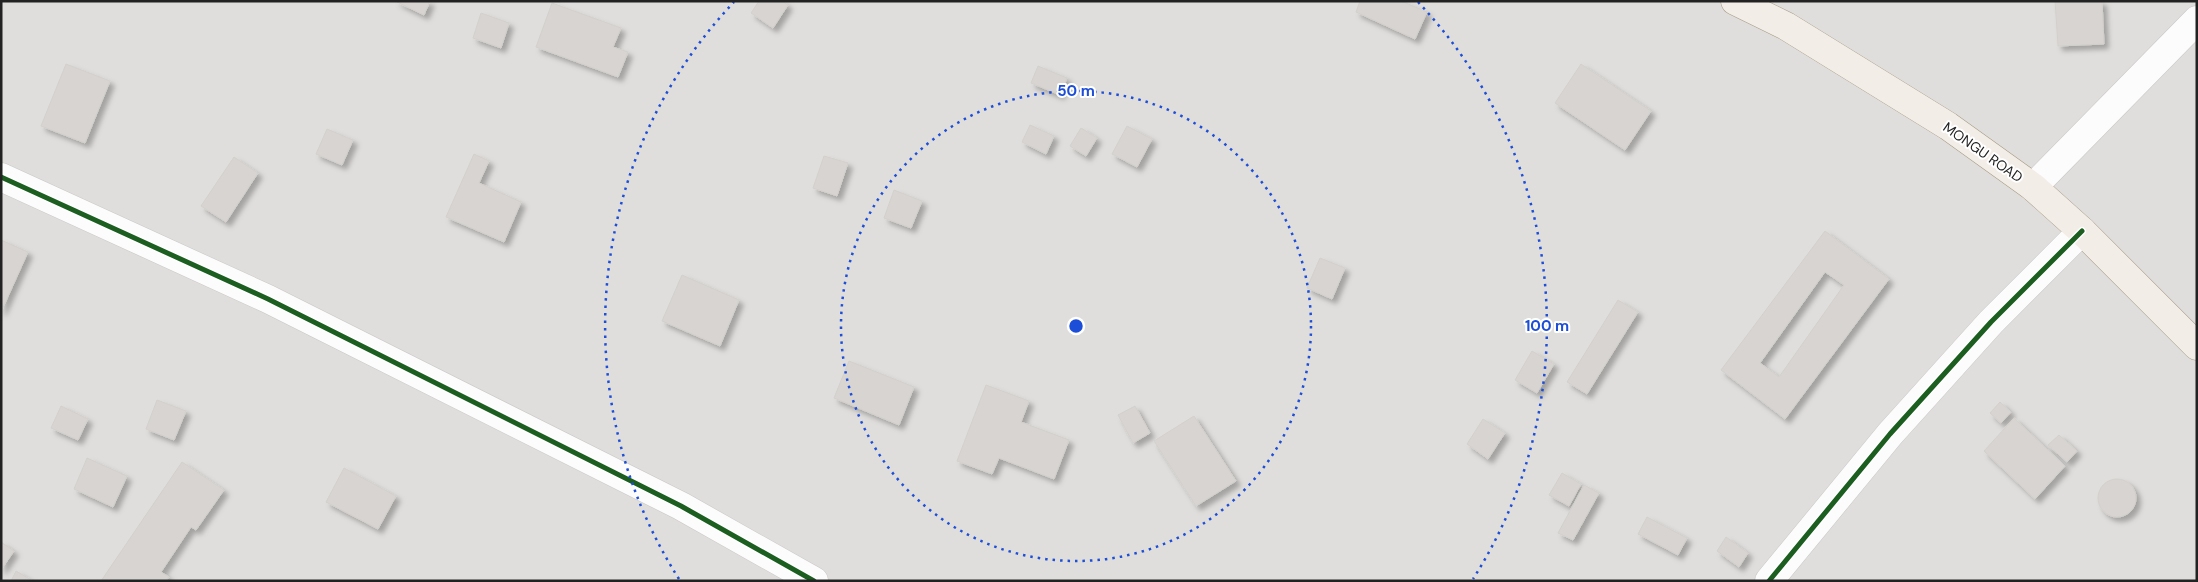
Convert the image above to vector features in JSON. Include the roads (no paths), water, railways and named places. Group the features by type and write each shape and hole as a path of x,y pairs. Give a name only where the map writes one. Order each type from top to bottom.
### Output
{"main road":[{"name":"MONGU ROAD","path":"1735,1 1786,26 1948,126 2032,187 2082,231 2197,346"}],"street":[{"path":"2032,187 2197,20"},
{"path":"1,178 268,299 681,506 814,581"},
{"path":"1769,581 1915,406 1991,322 2082,231"}]}
